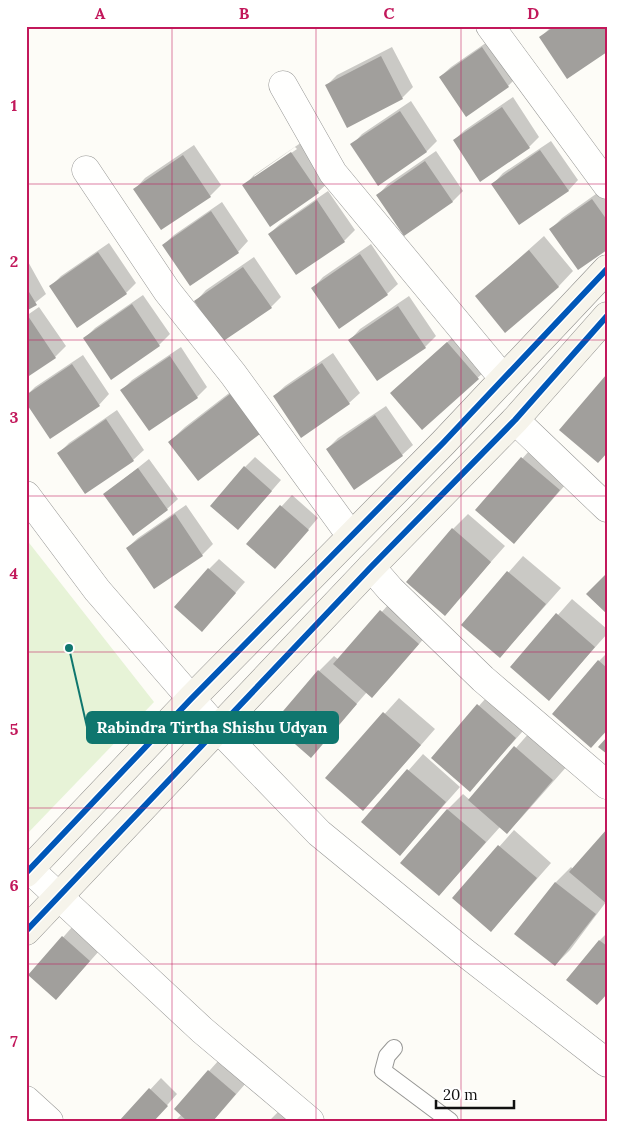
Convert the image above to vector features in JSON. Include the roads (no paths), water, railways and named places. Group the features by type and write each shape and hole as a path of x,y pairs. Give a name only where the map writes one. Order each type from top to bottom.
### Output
{"street":[{"path":"490,26 607,185"},
{"path":"283,85 333,173 502,378"},
{"path":"86,170 167,291 233,374 351,536"},
{"path":"310,1121 202,1030 27,869 351,536 607,269"},
{"path":"26,930 219,730 371,567 515,420 607,316"},
{"path":"515,420 607,508"},
{"path":"26,495 97,590 191,699 319,833 464,952 607,1063"},
{"path":"371,567 390,589 483,679 607,785"},
{"path":"26,1100 49,1121"}],"lane":[{"path":"394,1048 387,1056 382,1071 450,1121"}],"place":[{"name":"Rabindra Tirtha Shishu Udyan","path":"69,648"}]}
